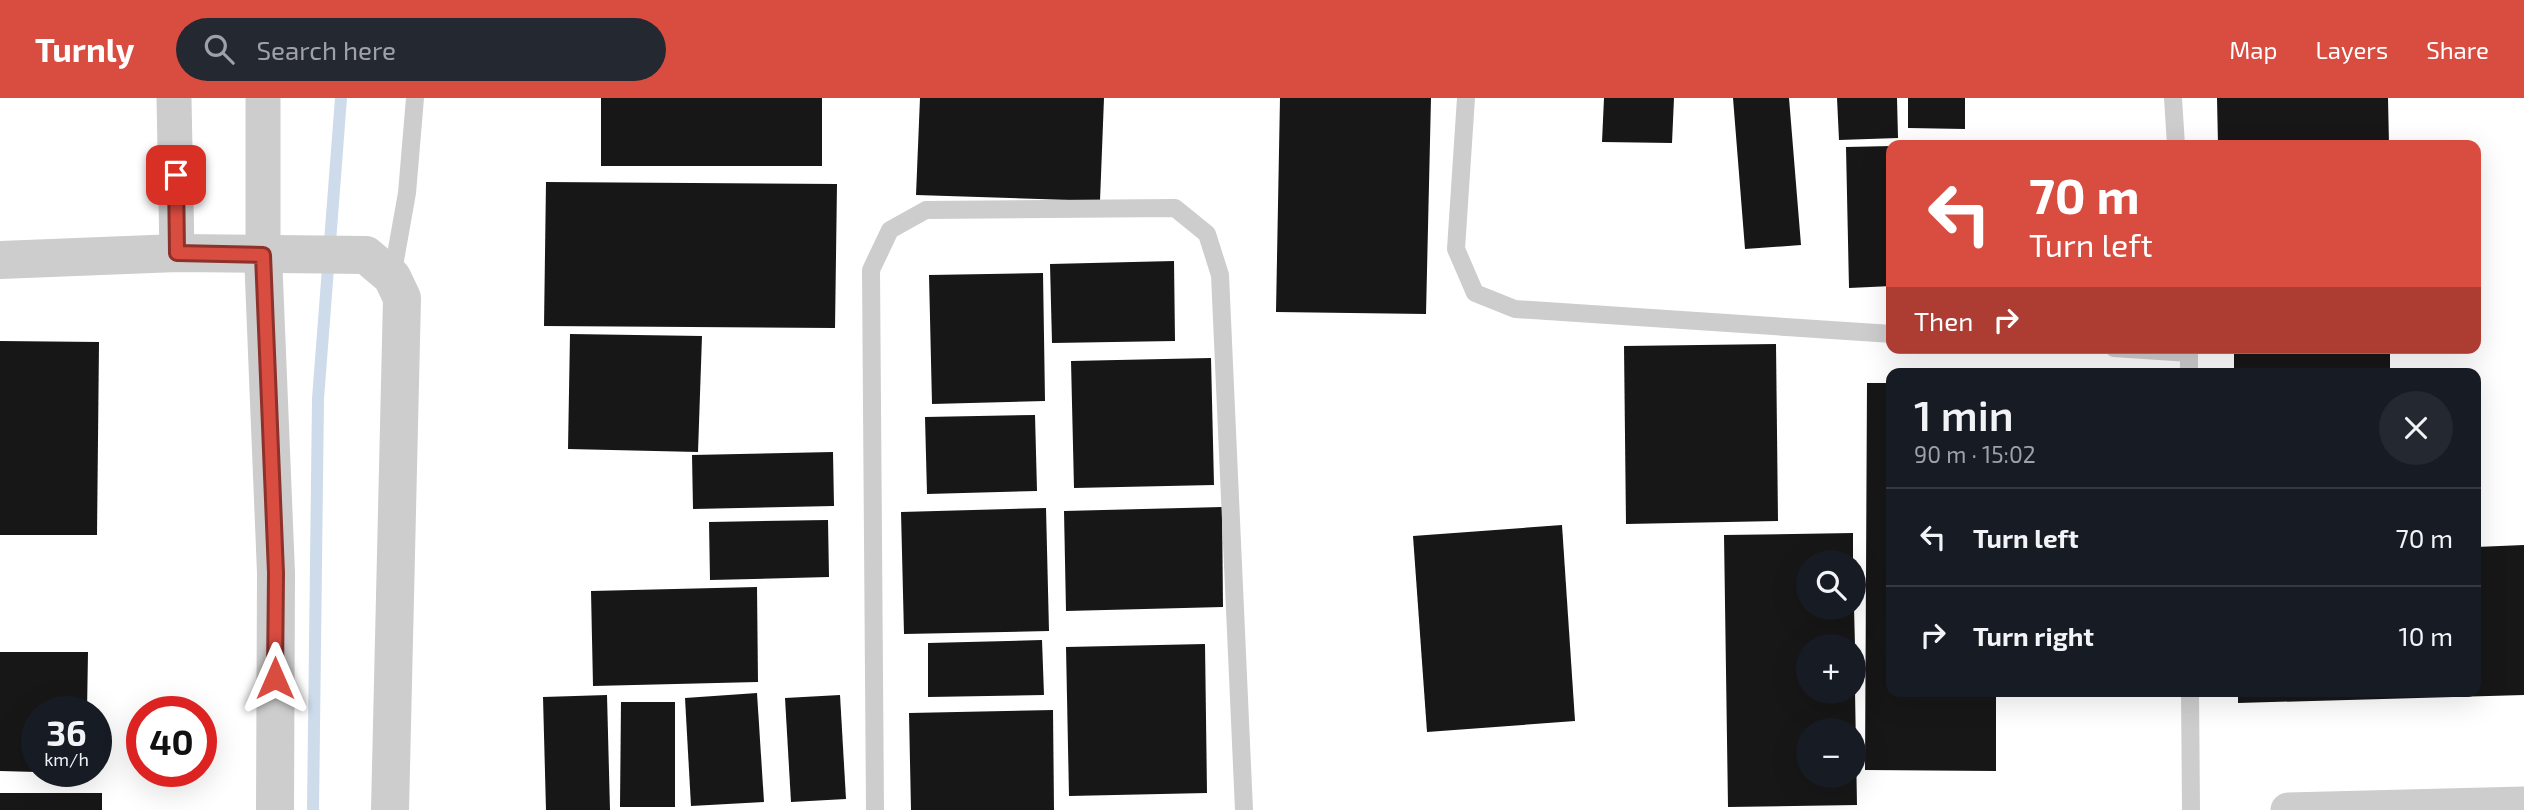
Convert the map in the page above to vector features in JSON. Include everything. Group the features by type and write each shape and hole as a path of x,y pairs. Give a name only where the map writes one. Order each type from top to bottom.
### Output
{"street":[{"path":"174,98 177,253"},
{"path":"262,98 279,254 275,810"},
{"path":"0,260 177,253 279,254 379,266 402,298 390,810"},
{"path":"2288,810 2524,804"}],"lane":[{"path":"379,266 407,193 415,98"},
{"path":"1466,98 1455,249 1475,293 1515,310 1886,334"},
{"path":"2172,98 2176,140"},
{"path":"875,810 871,270 890,230 926,210 1175,208 1207,234 1220,275 1244,810"},
{"path":"2190,697 2191,810"}],"building":[{"path":"601,98 822,98 822,166 601,166"},
{"path":"920,98 1104,98 1100,201 916,195"},
{"path":"1280,98 1431,98 1426,314 1276,312"},
{"path":"1604,98 1674,98 1672,143 1602,142"},
{"path":"1733,98 1789,98 1801,245 1745,249"},
{"path":"1837,98 1897,98 1898,138 1839,140"},
{"path":"1908,98 1965,98 1965,129 1908,128"},
{"path":"2217,98 2388,98 2389,140 2218,140"},
{"path":"1886,146 1886,286 1849,288 1846,147"},
{"path":"546,182 837,184 835,328 544,326"},
{"path":"1174,261 1175,341 1052,343 1050,264"},
{"path":"1043,273 1045,401 932,404 929,275"},
{"path":"570,334 702,336 698,452 568,449"},
{"path":"0,341 99,342 97,535 0,535"},
{"path":"1776,344 1778,521 1626,524 1624,346"},
{"path":"2234,354 2390,354 2390,368 2234,368"},
{"path":"1211,358 1214,485 1074,488 1071,361"},
{"path":"1867,383 1886,383 1886,697 1996,697 1996,771 1866,770"},
{"path":"1035,415 1037,491 927,494 925,417"},
{"path":"833,452 834,506 693,509 692,455"},
{"path":"1222,507 1223,607 1066,611 1064,511"},
{"path":"1046,508 1049,631 904,634 901,512"},
{"path":"828,520 829,577 710,580 709,522"},
{"path":"1562,525 1575,721 1427,732 1413,536"},
{"path":"1853,533 1853,550 1796,550 1796,620 1854,620 1855,634 1796,634 1796,704 1855,704 1855,718 1796,718 1796,788 1857,788 1857,805 1728,807 1724,535"},
{"path":"2524,545 2524,695 2481,696 2481,547"},
{"path":"757,587 758,682 593,686 591,591"},
{"path":"1042,640 1044,695 928,697 928,643"},
{"path":"1205,644 1207,793 1069,796 1066,647"},
{"path":"0,652 88,652 87,696 21,696 21,772 0,771"},
{"path":"757,693 764,802 691,806 685,698"},
{"path":"607,695 610,810 546,810 543,697"},
{"path":"840,695 846,799 791,802 785,698"},
{"path":"2238,697 2452,697 2238,703"},
{"path":"621,702 675,702 675,807 620,807"},
{"path":"1053,710 1054,810 911,810 909,713"},
{"path":"0,793 102,793 102,810 0,810"}],"waterway":[{"path":"313,810 318,399 341,98"}],"route":[{"path":"176,175 177,253 263,255 276,573 275,678"}]}
